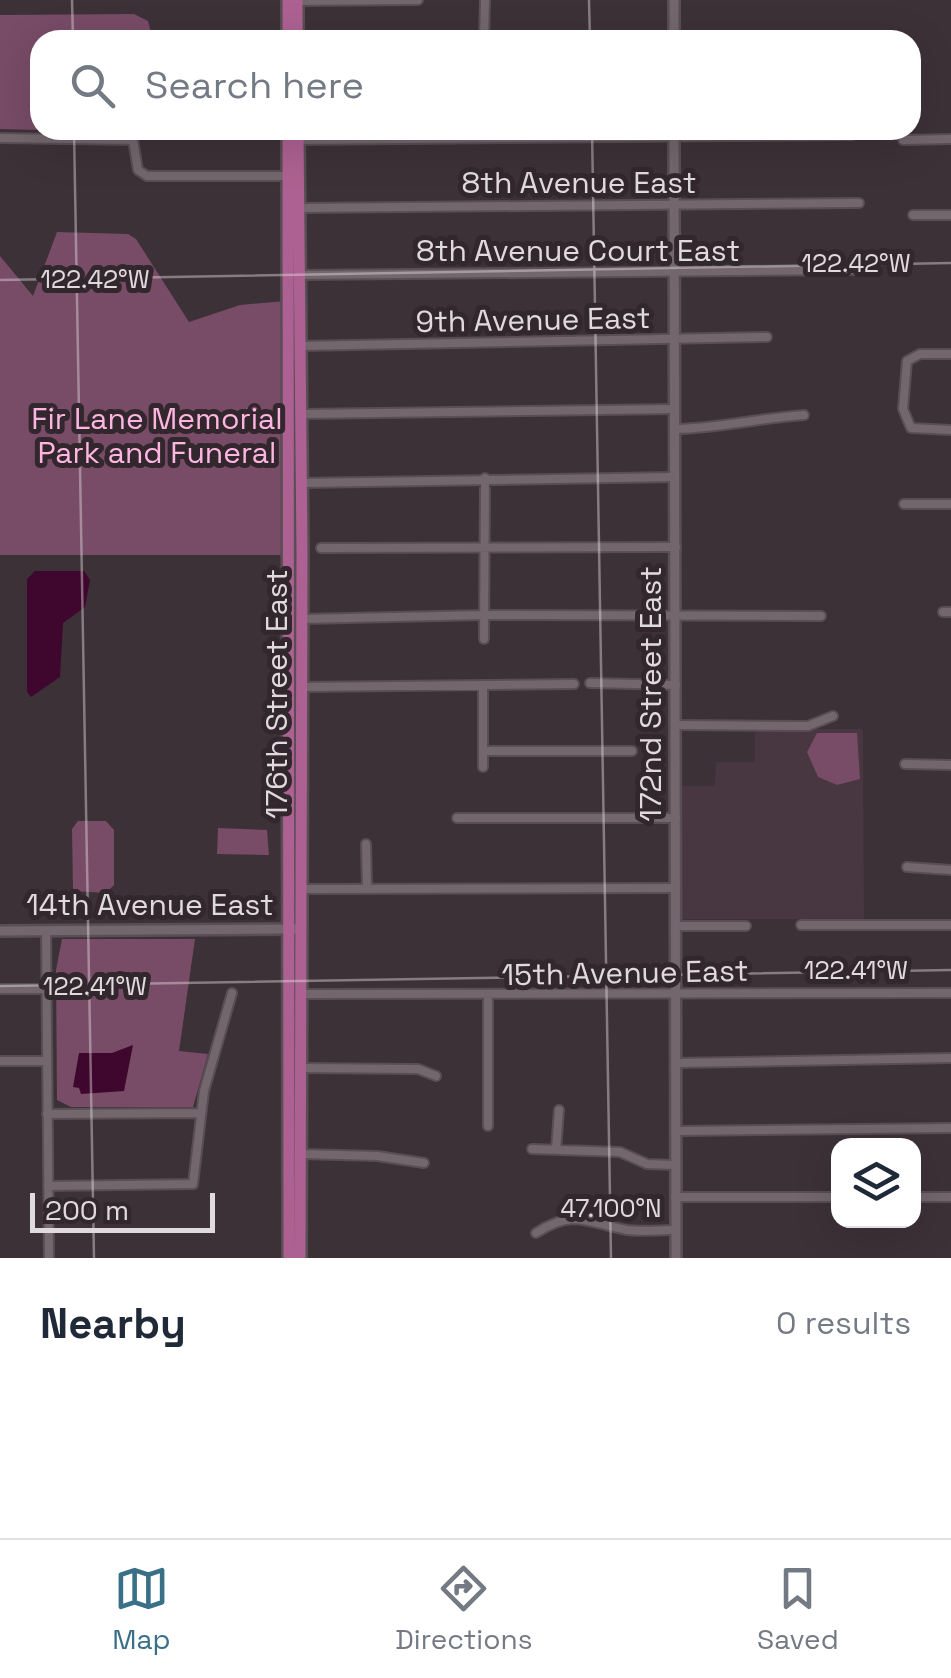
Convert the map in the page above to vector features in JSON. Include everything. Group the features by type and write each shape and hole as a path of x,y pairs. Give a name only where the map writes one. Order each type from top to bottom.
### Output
{"main road":[{"path":"288,0 288,30"},
{"path":"297,0 297,30"},
{"name":"176th Street East","path":"289,1258 295,1115 289,229 289,160 293,140"},
{"name":"176th Street East","path":"295,140 302,414 300,889 295,929 300,994 300,1068 295,1115 300,1154 300,1258"},
{"path":"289,160 294,170 294,204 299,208"},
{"path":"289,229 294,236 298,274"},
{"path":"292,566 297,575 298,613 302,619"},
{"path":"291,814 296,883 300,889"}],"street":[{"path":"297,0 418,0"},
{"path":"484,30 485,0"},
{"path":"674,0 674,30"},
{"path":"0,138 30,138"},
{"path":"921,140 951,139"},
{"path":"133,140 138,170 147,176 289,176"},
{"name":"172nd Street East","path":"674,140 676,1258"},
{"name":"8th Avenue East","path":"299,208 859,203"},
{"path":"913,215 951,214"},
{"name":"8th Avenue Court East","path":"298,274 858,270"},
{"name":"9th Avenue East","path":"300,346 767,337"},
{"path":"951,354 910,358 904,373 906,424 914,430 951,430"},
{"path":"302,414 676,408"},
{"path":"676,429 721,428 752,419 804,415"},
{"path":"302,483 675,477"},
{"path":"484,639 485,478"},
{"path":"904,504 951,504"},
{"path":"321,548 676,547"},
{"path":"302,619 484,614 821,616"},
{"path":"590,683 676,685"},
{"path":"302,688 574,684"},
{"path":"483,685 483,767"},
{"path":"676,725 808,726 832,716"},
{"path":"483,751 632,751"},
{"path":"905,764 951,765"},
{"path":"457,818 676,818"},
{"path":"366,844 367,889"},
{"path":"906,867 951,870"},
{"path":"300,889 676,888"},
{"path":"801,925 951,925"},
{"path":"676,926 746,926"},
{"name":"14th Avenue East","path":"0,931 295,929"},
{"path":"46,931 49,1258"},
{"path":"0,989 46,988"},
{"path":"48,1186 192,1184 201,1113 232,992"},
{"name":"15th Avenue East","path":"300,994 951,994"},
{"path":"488,996 488,1126"},
{"path":"675,1063 951,1058"},
{"path":"0,1061 47,1061"},
{"path":"300,1068 418,1070 436,1076"},
{"path":"556,1150 559,1110"},
{"path":"47,1114 201,1113"},
{"path":"676,1131 951,1128"},
{"path":"532,1150 620,1152 647,1164 675,1165"},
{"path":"300,1154 377,1156 424,1163"},
{"path":"921,1197 951,1196"},
{"path":"675,1197 831,1197"},
{"path":"536,1233 571,1218 598,1219 628,1230 676,1230"}],"shaded area":[{"path":"35,571 84,571 90,580 85,607 63,623 60,677 31,697 27,692 27,579"},
{"path":"755,729 863,729 864,919 681,919 681,786 715,786 716,762 755,762"},
{"path":"133,1045 124,1091 81,1094 79,1088 73,1087 79,1053 112,1053"}],"green space":[{"path":"134,14 148,21 150,30 30,30 30,130 0,129 0,15"},
{"name":"Fir Lane Memorial Park and Funeral","path":"57,232 128,234 136,239 189,322 240,305 285,301 285,555 0,555 0,256 33,296"},
{"path":"817,733 857,733 860,779 837,785 818,777 807,752"},
{"path":"78,821 106,821 114,830 114,885 106,893 73,891 72,829"},
{"path":"218,828 267,830 269,855 217,854"},
{"path":"62,939 195,939 179,1051 208,1054 193,1107 71,1107 57,1100 56,970"}]}
